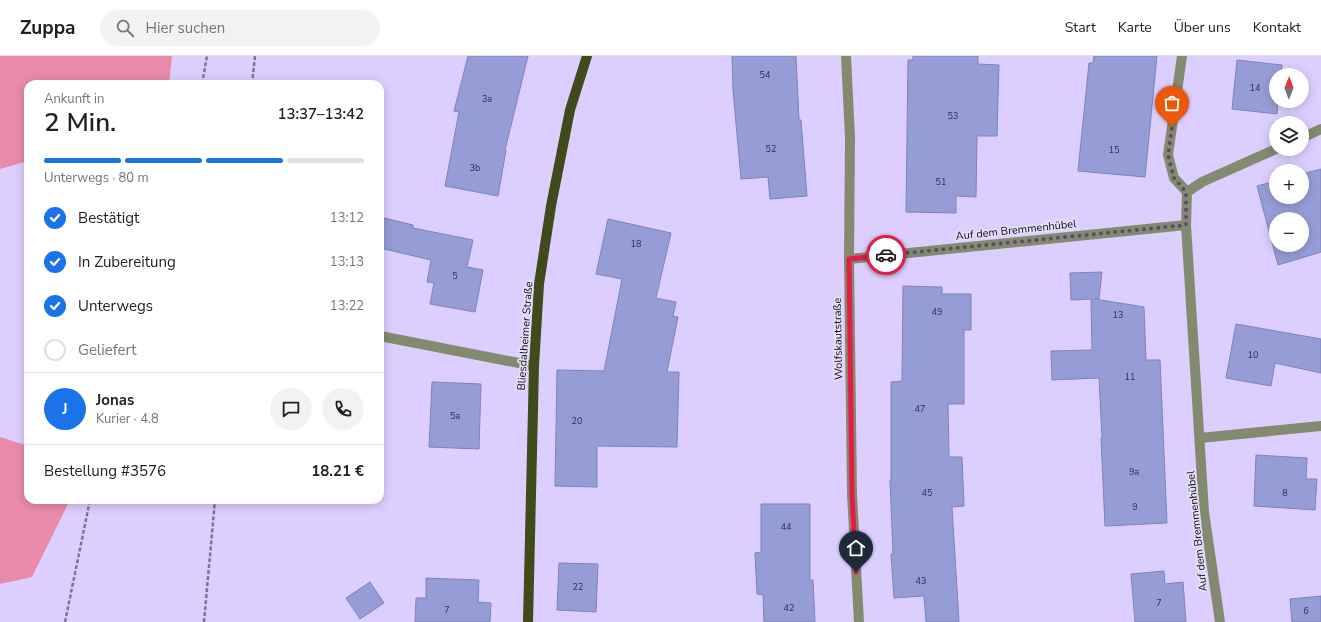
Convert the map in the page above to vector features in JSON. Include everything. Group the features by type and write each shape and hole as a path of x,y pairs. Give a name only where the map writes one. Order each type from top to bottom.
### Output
{"main road":[{"name":"Bliesdalheimer Straße","path":"528,622 534,366 539,284 551,206 570,110 587,56"}],"street":[{"name":"Wolfskautstraße","path":"846,56 850,138 849,259 852,494 859,622"},
{"path":"1182,56 1168,155 1174,178 1186,192 1202,182 1269,152"},
{"path":"1309,135 1321,129"},
{"name":"Auf dem Bremmenhübel","path":"1186,192 1186,225 1204,512 1220,622"},
{"name":"Auf dem Bremmenhübel","path":"849,259 1186,225"},
{"path":"384,337 534,366"},
{"path":"1200,438 1321,426"}],"path":[{"path":"203,80 207,56"},
{"path":"252,80 255,56"},
{"path":"65,622 89,504"},
{"path":"204,622 216,504"}],"shaded area":[{"path":"0,56 172,56 169,80 24,80 24,162 0,169"},
{"path":"0,437 24,445 24,504 68,504 32,577 0,584"}],"building":[{"path":"468,56 528,56 505,150 498,196 445,186 459,112 454,111"},
{"path":"732,56 796,56 799,120 801,120 807,196 770,199 768,177 741,179 733,90"},
{"path":"913,56 978,56 978,64 999,65 997,136 977,136 976,197 956,196 956,213 906,212 908,60 913,60"},
{"path":"1094,56 1157,56 1145,177 1078,171 1089,63 1093,63"},
{"path":"1237,60 1282,65 1282,68 1269,68 1269,108 1277,108 1277,114 1232,109"},
{"path":"1321,169 1321,252 1278,265 1275,252 1309,252 1309,212 1269,212 1269,231 1257,186 1269,183 1269,204 1309,204 1309,172"},
{"path":"384,218 413,225 413,228 473,240 467,267 483,270 475,312 430,304 434,283 427,282 431,260 384,249"},
{"path":"608,219 671,233 656,298 676,302 673,316 678,317 667,372 679,372 677,447 597,446 597,487 555,486 557,370 604,371 622,279 596,274"},
{"path":"1102,272 1099,299 1095,299 1144,307 1146,360 1160,360 1167,523 1105,526 1099,378 1052,380 1051,351 1092,350 1091,299 1071,300 1070,273"},
{"path":"903,286 942,287 942,294 971,294 971,330 964,330 964,404 948,404 949,457 962,457 964,506 952,507 959,622 926,622 924,596 894,598 891,554 893,554 890,480 891,382 902,381"},
{"path":"1236,324 1321,339 1321,373 1275,363 1271,386 1226,378"},
{"path":"432,382 481,384 479,449 429,447"},
{"path":"1256,455 1307,458 1306,479 1317,479 1315,510 1254,506"},
{"path":"761,504 810,504 810,580 813,580 815,622 764,622 763,595 757,594 755,553 761,552"},
{"path":"559,563 598,564 596,612 557,610"},
{"path":"1164,571 1165,584 1183,582 1186,622 1135,622 1131,574"},
{"path":"426,578 479,580 478,602 491,603 490,622 415,622 416,598 426,598"},
{"path":"370,582 384,603 360,619 346,598"},
{"path":"1321,596 1321,622 1292,622 1290,599"}],"way so far":[{"path":"886,255 1186,225 1186,192 1174,178 1168,155 1172,127"}],"route":[{"path":"856,572 852,494 849,259 886,255"}]}
